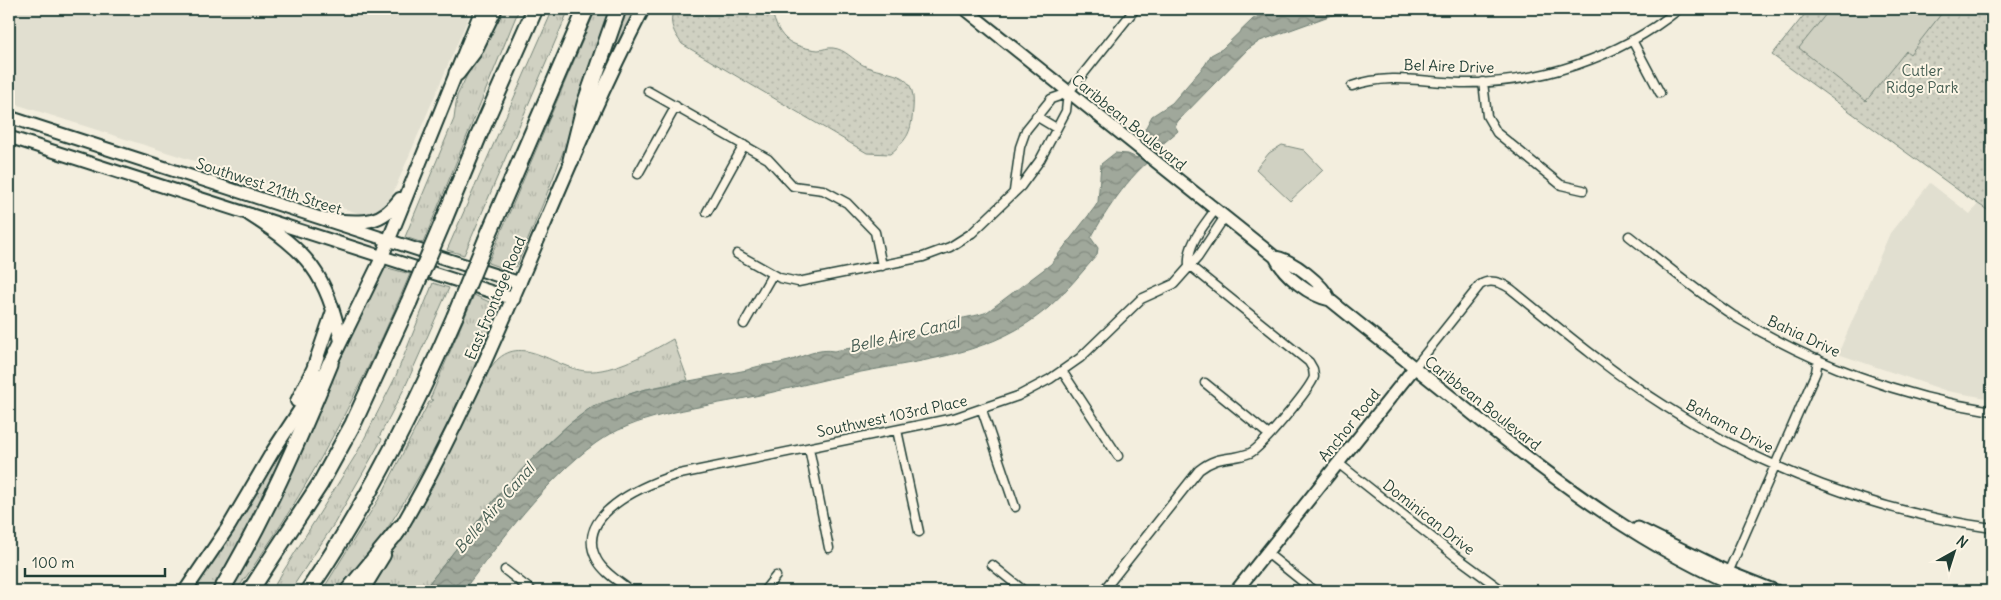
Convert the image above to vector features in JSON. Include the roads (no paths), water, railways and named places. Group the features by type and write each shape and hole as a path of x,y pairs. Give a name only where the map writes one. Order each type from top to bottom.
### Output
{"highway":[{"path":"457,73 473,52 494,9"},
{"path":"250,591 320,484 353,424 409,302 479,135 535,9"},
{"path":"308,591 348,530 390,455 421,393 586,9"},
{"path":"571,160 585,104 618,9"},
{"path":"220,591 246,546 296,447 330,364"},
{"path":"348,591 400,528"}],"main road":[{"path":"185,591 229,526 273,451 330,364 382,258 482,9"},
{"name":"East Frontage Road","path":"362,591 400,528 487,360 571,160 643,9"},
{"path":"328,220 361,222 375,220 390,211 408,190"},
{"path":"250,216 294,244 317,273 334,308 341,341"},
{"path":"273,451 313,369 334,308"}],"street":[{"path":"1014,191 1022,141 1026,130 1051,99 1068,93 1135,9"},
{"name":"Bel Aire Drive","path":"1352,86 1389,78 1483,82 1515,80 1561,70 1632,40 1679,9"},
{"name":"Caribbean Boulevard","path":"971,11 1068,93 1275,257 1281,268 1318,298 1330,300 1544,470 1622,522 1639,536 1672,556 1724,582 1748,591"},
{"path":"1632,40 1660,93"},
{"path":"1483,82 1487,116 1497,133 1561,185 1583,190"},
{"path":"648,91 771,161 793,186 823,190 852,207 875,232 882,266"},
{"path":"737,254 785,281 798,282 923,257 950,247 986,223 1014,191 1021,186 1040,160 1066,111 1068,93"},
{"path":"638,174 676,106"},
{"path":"1036,116 1056,128"},
{"name":"Southwest 211th Street","path":"9,117 520,283"},
{"path":"9,137 250,216 514,299"},
{"path":"707,212 744,145"},
{"name":"Southwest 103rd Place","path":"1188,265 1188,254 1192,245 1220,214"},
{"name":"Southwest 103rd Place","path":"631,591 600,565 593,551 594,533 603,515 620,501 645,486 675,475 948,420 982,410 1018,396 1062,371 1104,337 1141,299 1170,287 1198,256 1220,214"},
{"name":"Bahia Drive","path":"1629,236 1733,315 1818,359 1919,396 1992,411"},
{"path":"1103,591 1199,470 1216,460 1241,456 1254,451 1310,384 1314,372 1306,360 1188,265"},
{"path":"744,324 772,275"},
{"name":"Anchor Road","path":"1236,591 1478,287 1488,282"},
{"name":"Bahama Drive","path":"1488,282 1497,282 1507,286 1606,365 1665,406 1729,443 1776,466 1838,492 1914,513 1992,528"},
{"path":"1724,582 1816,372 1818,359"},
{"path":"1062,371 1118,456"},
{"path":"1205,383 1269,435"},
{"path":"982,410 1015,507"},
{"path":"897,430 919,532"},
{"path":"809,448 829,548"},
{"name":"Dominican Drive","path":"1338,463 1454,555 1504,591"},
{"path":"1266,553 1314,591"},
{"path":"992,565 1024,591"},
{"path":"505,570 532,591"},
{"path":"764,591 776,576"},
{"name":"Caribbean Boulevard","path":"1724,582 1776,591"}],"water":[{"name":"Belle Aire Canal","path":"1273,9 1358,9 1329,16 1260,41 1248,49 1178,121 1175,126 1178,131 1159,147 1161,153 1141,168 1122,191 1091,238 1098,248 1097,255 1055,302 1027,323 1005,336 983,345 936,358 845,375 752,397 682,410 627,426 596,443 559,474 492,552 463,591 423,591 499,494 569,424 593,406 642,390 789,361 817,352 834,351 907,338 934,329 948,321 987,312 1051,264 1095,207 1098,202 1101,164 1115,153 1128,154 1137,158 1146,143 1145,129 1152,116 1172,103 1205,65 1211,55 1222,49 1253,19"}],"park label":[{"name":"Cutler Ridge Park","path":"1922,78"}]}
